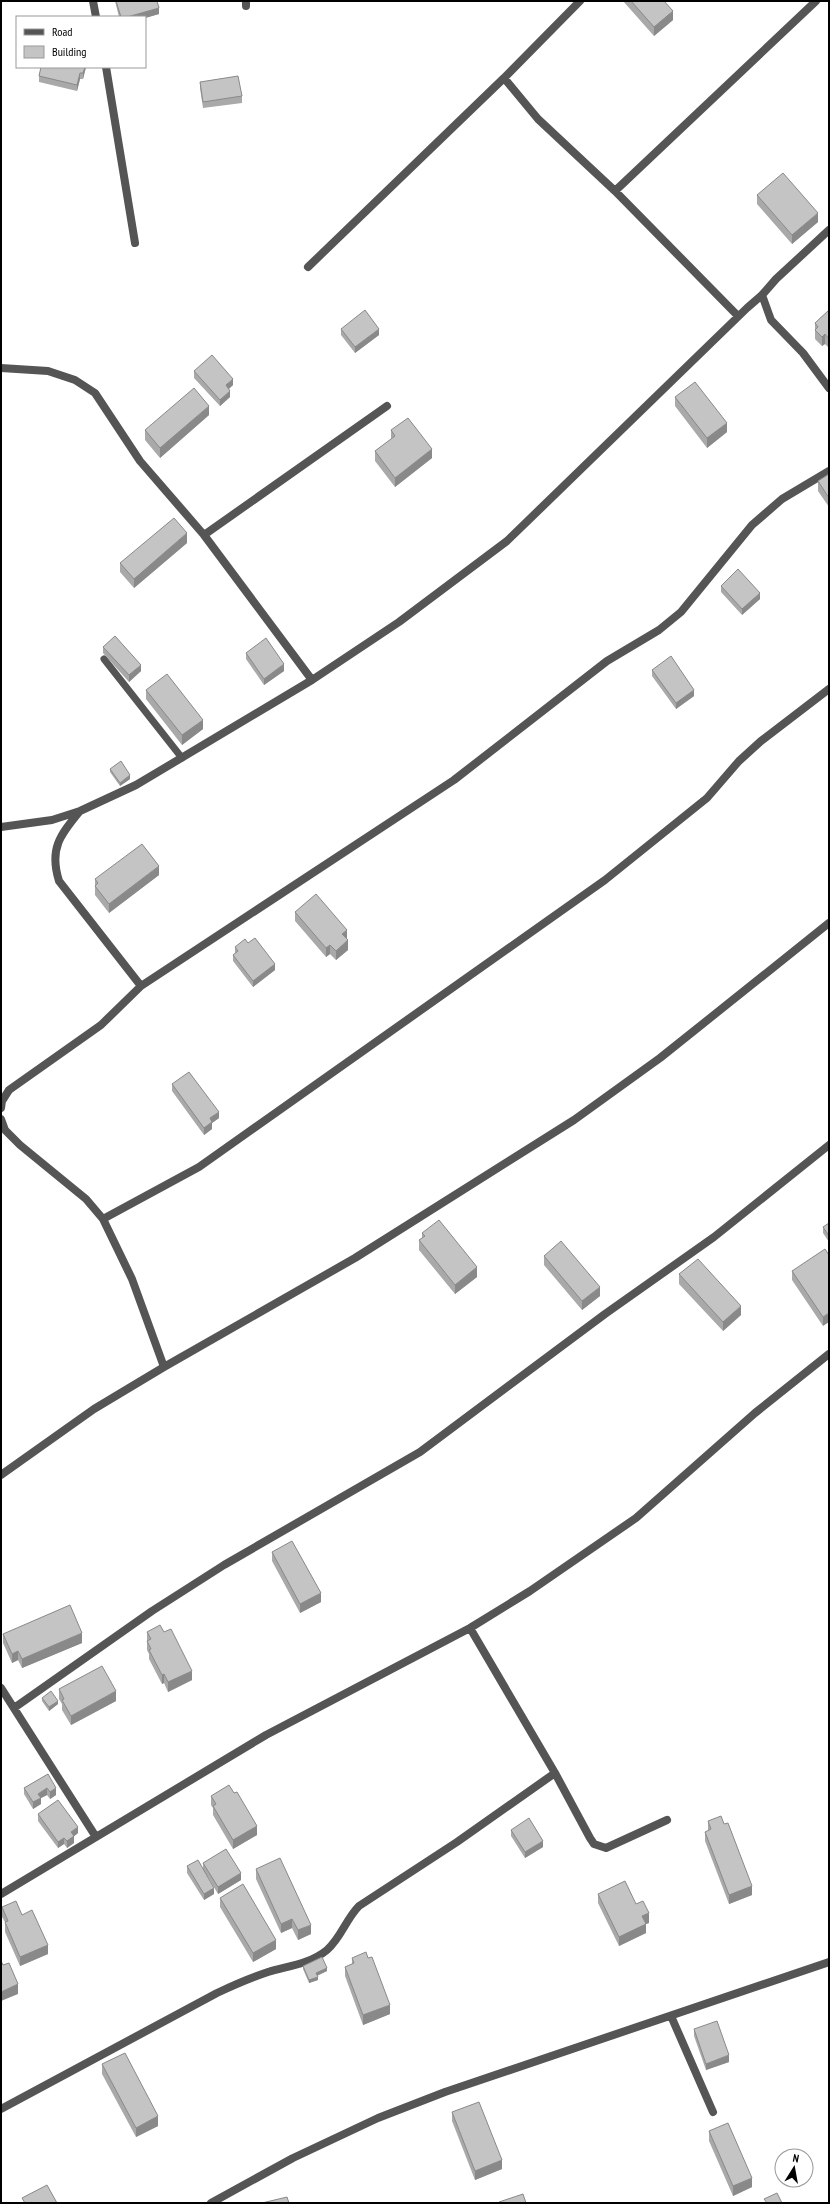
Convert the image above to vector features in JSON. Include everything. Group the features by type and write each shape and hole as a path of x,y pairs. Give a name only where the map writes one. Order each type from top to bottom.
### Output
{"street":[{"path":"93,1 96,16"},
{"path":"308,267 504,78 580,1"},
{"path":"615,191 816,1"},
{"path":"106,68 116,116 135,243"},
{"path":"504,78 538,119 615,191 738,316"},
{"path":"1,827 52,820 80,811 136,785 312,680 399,622 507,541 738,316 762,295 776,279 829,230"},
{"path":"762,295 771,320 803,353 829,388"},
{"path":"1,368 48,371 75,380 95,393 140,460 204,535 312,680"},
{"path":"204,535 387,406"},
{"path":"1,1108 2,1101 9,1090 100,1025 141,986 454,780 602,665 659,630 681,612 752,525 782,499 829,470"},
{"path":"103,1219 199,1167 605,880 707,798 739,761 761,741 829,689"},
{"path":"80,811 63,831 57,848 54,864 60,881 141,986"},
{"path":"1,1474 94,1409 164,1367 355,1258 574,1120 660,1058 829,923"},
{"path":"1,1119 5,1130 20,1145 86,1199 103,1219 132,1279 164,1367"},
{"path":"14,1708 152,1611 224,1564 420,1452 605,1314 714,1237 829,1145"},
{"path":"1,1894 266,1735 470,1628 530,1591 636,1518 755,1414 829,1354"},
{"path":"470,1628 555,1773 590,1838 599,1846 606,1848 667,1820"},
{"path":"1,1688 96,1837"},
{"path":"1,2108 244,1980 302,1963 318,1956 328,1949 351,1914 360,1906 457,1842 555,1773"},
{"path":"211,2203 293,2158 378,2118 446,2092 829,1962"},
{"path":"671,2016 713,2112"}],"lane":[{"path":"104,659 182,758"}],"building":[{"path":"116,1 157,1 159,8 131,16 121,16"},
{"path":"631,1 664,1 673,11 654,27"},
{"path":"41,68 85,68 83,73 80,73 77,85 39,76"},
{"path":"238,76 242,96 203,102 200,82"},
{"path":"783,173 818,213 792,235 757,195"},
{"path":"365,310 379,329 355,347 341,329"},
{"path":"829,310 829,339 825,334 822,337 815,330 818,327 815,323"},
{"path":"212,355 233,379 226,385 230,391 220,400 194,371"},
{"path":"695,382 727,423 707,438 675,397"},
{"path":"194,388 209,406 160,448 145,430"},
{"path":"408,418 432,449 395,478 375,451 395,436 391,430"},
{"path":"829,474 829,498 818,481"},
{"path":"174,518 187,533 134,579 120,563"},
{"path":"738,569 760,593 742,609 721,586"},
{"path":"115,636 141,665 129,675 103,647"},
{"path":"266,638 284,664 264,679 246,653"},
{"path":"671,656 694,690 676,703 652,670"},
{"path":"167,674 203,720 182,735 146,690"},
{"path":"121,761 130,775 120,783 110,769"},
{"path":"142,844 159,866 109,904 95,886 98,883 95,879"},
{"path":"316,894 347,930 342,934 348,940 336,951 330,945 326,948 295,912"},
{"path":"255,938 275,964 253,981 233,955 238,951 235,947 245,939 248,943"},
{"path":"189,1072 219,1112 210,1118 212,1122 204,1128 172,1084"},
{"path":"439,1220 477,1267 455,1285 419,1240 425,1236 422,1233"},
{"path":"829,1223 829,1236 823,1227"},
{"path":"561,1241 600,1287 582,1301 544,1256"},
{"path":"825,1249 829,1255 829,1313 823,1317 792,1271"},
{"path":"698,1259 741,1306 723,1322 679,1274"},
{"path":"292,1541 321,1593 300,1604 272,1552"},
{"path":"70,1605 82,1633 22,1659 18,1651 12,1654 3,1634"},
{"path":"160,1625 164,1632 171,1629 192,1671 168,1682 164,1674 162,1675 149,1650 151,1649 147,1641 151,1639 147,1632"},
{"path":"102,1666 116,1691 71,1716 62,1700 64,1699 59,1689"},
{"path":"51,1691 58,1701 49,1707 42,1698"},
{"path":"48,1774 56,1788 50,1792 47,1788 38,1794 41,1798 33,1802 24,1788"},
{"path":"229,1785 234,1793 237,1792 257,1826 233,1840 213,1806 216,1804 211,1796"},
{"path":"58,1800 78,1827 71,1832 74,1836 67,1841 64,1838 58,1842 38,1814"},
{"path":"721,1816 724,1824 728,1823 752,1886 729,1895 705,1832 711,1829 708,1821"},
{"path":"529,1818 543,1841 525,1852 511,1830"},
{"path":"226,1849 241,1873 218,1887 203,1863"},
{"path":"280,1858 311,1925 298,1930 292,1919 281,1924 256,1869"},
{"path":"198,1860 214,1888 204,1894 187,1866"},
{"path":"625,1881 636,1904 643,1901 649,1913 642,1916 646,1924 619,1937 598,1894"},
{"path":"243,1884 276,1940 253,1953 220,1898"},
{"path":"16,1901 22,1915 32,1910 48,1945 20,1957 5,1922 8,1921 2,1907"},
{"path":"366,1952 368,1958 372,1957 390,2005 363,2015 345,1967 354,1963 352,1958"},
{"path":"322,1957 327,1968 316,1973 318,1977 309,1980 303,1966"},
{"path":"1,1961 3,1965 9,1963 18,1984 1,1992"},
{"path":"717,2021 729,2055 706,2064 694,2029"},
{"path":"125,2053 158,2116 136,2128 102,2064"},
{"path":"479,2102 502,2160 475,2171 452,2112"},
{"path":"728,2123 752,2178 733,2186 709,2131"},
{"path":"47,2185 57,2203 25,2203 22,2198"},
{"path":"777,2193 782,2203 767,2203 764,2199"},
{"path":"523,2194 526,2203 499,2203 499,2202"},
{"path":"287,2197 289,2203 262,2203"}]}
